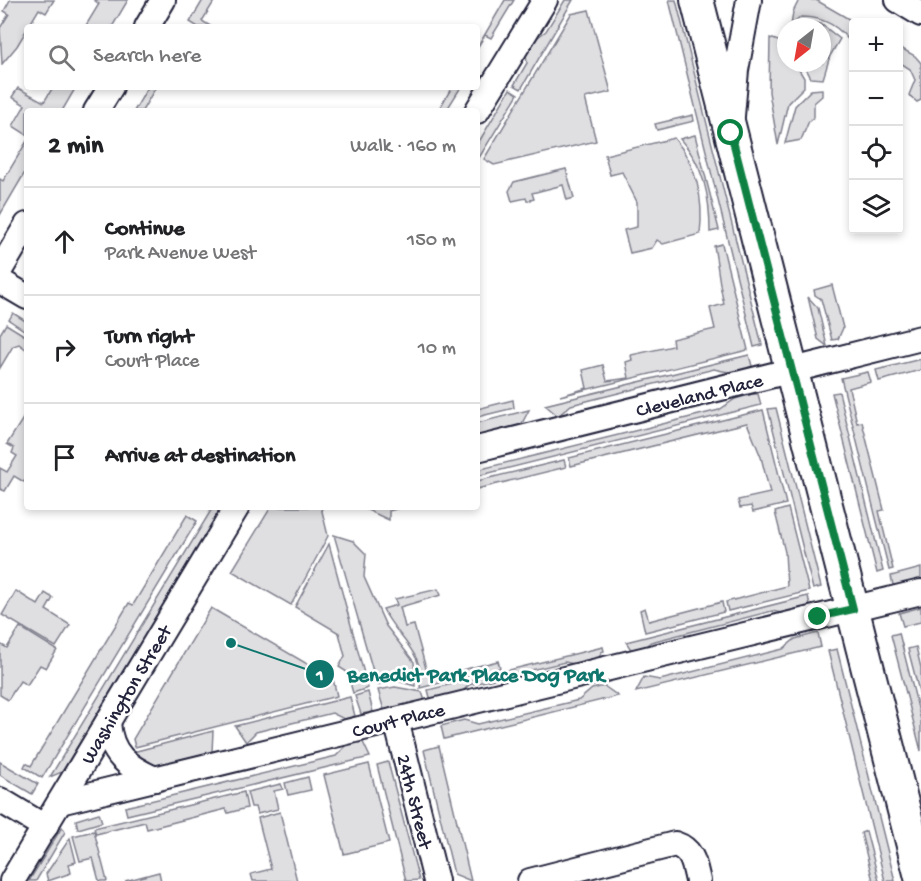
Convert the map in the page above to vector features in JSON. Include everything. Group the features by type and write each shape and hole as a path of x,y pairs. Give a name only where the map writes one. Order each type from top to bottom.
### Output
{"main road":[{"path":"697,1 921,877"}],"street":[{"path":"149,24 163,0"},
{"path":"479,108 545,0"},
{"path":"731,133 736,70 749,0"},
{"path":"898,0 921,14"},
{"path":"98,108 109,90"},
{"path":"0,270 24,230"},
{"path":"0,281 24,295"},
{"name":"Cleveland Place","path":"480,448 921,338"},
{"name":"Washington Street","path":"12,881 235,510"},
{"name":"Court Place","path":"60,802 921,592"},
{"name":"24th Street","path":"396,720 436,881"},
{"path":"108,722 116,754 127,764 155,779"},
{"path":"0,800 45,827"},
{"path":"530,881 675,844 685,848 692,856 698,881"}],"shaded area":[{"path":"10,0 54,0 46,13 39,9 30,24 24,24 24,34 2,64 0,28 9,14 4,11"},
{"path":"94,0 128,0 114,24 87,24 99,4"},
{"path":"203,0 215,0 202,21 207,24 190,22"},
{"path":"505,0 514,0 491,38 485,35 480,43"},
{"path":"565,0 573,0 521,89 514,85 527,63 526,55 538,37 546,31"},
{"path":"669,0 676,0 762,345 754,347"},
{"path":"799,0 816,0 849,19 849,41 831,24 831,18 792,18"},
{"path":"589,10 611,92 585,98 596,141 494,165 484,159 571,14"},
{"path":"831,32 840,39 831,54"},
{"path":"770,38 777,40 777,72 800,72 804,78 804,87 788,103 778,145 769,92"},
{"path":"903,49 915,56 921,63 921,100 917,102 909,95 915,80 910,69 903,65"},
{"path":"808,72 825,72 823,79 811,78"},
{"path":"18,88 44,102 51,90 74,90 64,108 24,108 24,133 13,126 25,105 12,97"},
{"path":"510,89 518,94 480,156 480,140"},
{"path":"822,89 822,96 814,103 814,117 809,121 801,140 785,143 795,106 811,90"},
{"path":"146,90 154,90 144,108 136,108"},
{"path":"450,90 459,90 448,108 440,108"},
{"path":"693,115 694,121 657,130 655,124"},
{"path":"695,135 719,230 710,232 709,206 704,182 695,160 680,139"},
{"path":"674,138 682,148 697,183 701,208 700,234 663,244 657,240 652,248 630,253 624,230 637,227 637,202 622,172 610,175 605,155"},
{"path":"24,146 24,174 0,215 0,179 3,181"},
{"path":"566,169 574,198 567,200 563,185 532,193 534,199 512,201 509,191 514,182"},
{"path":"722,244 748,350 560,396 587,388 583,370 603,365 607,381 629,378 626,362 632,360 631,355 673,346 672,339 715,329 710,308 724,304 714,246"},
{"path":"832,285 843,328 838,339 832,340 821,299 815,295 814,290"},
{"path":"808,297 818,308 827,346 818,339"},
{"path":"13,313 24,320 24,330 9,320"},
{"path":"6,324 24,335 24,348 19,344 13,346 0,368 0,334"},
{"path":"749,355 752,366 738,372 714,369 571,405 558,416 545,405"},
{"path":"921,359 921,370 879,381 876,370"},
{"path":"868,372 871,382 849,388 857,423 862,422 884,510 879,511 893,569 889,570 841,378"},
{"path":"839,392 883,571 877,573 832,393"},
{"path":"758,394 761,405 480,475 480,469 719,410 735,399"},
{"path":"513,400 514,408 480,416 480,408"},
{"path":"776,408 821,587 813,589 768,409"},
{"path":"529,410 520,427 480,435 480,422"},
{"path":"763,410 786,504 753,512 751,506 740,508 738,500 770,493 761,457 747,423 571,466 569,458"},
{"path":"24,417 24,482 14,476 5,491 0,489 0,468 7,472 17,456 12,453 14,448 7,444"},
{"path":"564,460 566,467 480,488 480,480"},
{"path":"788,508 809,591 728,611 726,602 787,586 785,552 775,512"},
{"path":"211,510 220,510 62,772 50,777"},
{"path":"269,510 322,510 328,536 291,605 232,571"},
{"path":"367,510 392,510 389,511 389,520"},
{"path":"187,515 197,521 42,778 24,767 26,763 31,766 129,603 133,605"},
{"path":"334,535 353,541 366,554 364,577 386,626 414,662 415,686 394,680 377,685"},
{"path":"329,544 368,688 353,693 347,672 339,667 345,656 339,633 295,607"},
{"path":"921,568 921,580 913,584 893,585 891,576"},
{"path":"438,589 441,595 400,607 405,627 414,625 428,676 438,675 430,678 498,661 500,668 420,688 421,676 415,655 383,609 397,605 395,599"},
{"path":"16,591 38,605 45,593 53,598 46,610 70,625 56,647 2,615"},
{"path":"808,596 810,606 801,611 782,613 772,611 651,642 634,654 626,642"},
{"path":"722,602 724,612 645,632 640,610 645,608 649,621"},
{"path":"921,607 921,622 903,626 899,613"},
{"path":"211,608 333,679 337,696 135,747 133,739"},
{"path":"20,627 57,650 46,668 40,665 27,685 20,681 8,700 0,695 0,644 7,648"},
{"path":"818,633 821,647 636,692 644,677 660,680 783,649 795,639"},
{"path":"899,633 921,720 921,751 891,635"},
{"path":"603,647 604,651 601,652 598,662 578,665 565,662 469,685 460,694 431,701 428,690"},
{"path":"916,647 921,668 921,699 908,649"},
{"path":"837,649 895,881 885,881 828,651"},
{"path":"604,686 618,696 444,739 441,726 464,720 478,724 579,700 592,689"},
{"path":"395,687 422,692 425,701 384,710 378,690"},
{"path":"368,692 373,712 361,714 355,696"},
{"path":"350,697 355,716 344,719 332,713 256,732 246,742 235,726"},
{"path":"213,731 212,752 153,766 129,759 133,752"},
{"path":"361,738 370,757 127,815 125,807 336,756 350,742"},
{"path":"439,746 471,881 454,874 424,750"},
{"path":"0,762 38,784 32,794 0,775"},
{"path":"388,762 419,880 406,881 377,765"},
{"path":"369,764 389,843 344,854 324,775"},
{"path":"308,777 311,790 288,795 285,783"},
{"path":"281,784 283,789 274,791 278,809 257,814 255,807 251,807 247,792"},
{"path":"244,792 247,808 228,813 226,809 147,829 145,822 96,834 94,828"},
{"path":"280,812 297,881 253,881 251,874 271,869 258,818"},
{"path":"99,813 102,822 78,829 76,820"},
{"path":"62,827 65,832 36,881 29,881"},
{"path":"94,831 107,881 99,881 93,858 80,861 73,836"},
{"path":"866,831 879,881 873,881 861,833"},
{"path":"70,838 76,862 69,864 71,873 48,881 46,874"},
{"path":"159,872 161,881 125,881"}],"place":[{"name":"Benedict Park Place Dog Park","path":"231,643"}],"route":[{"path":"731,133 853,609 818,617"}]}
